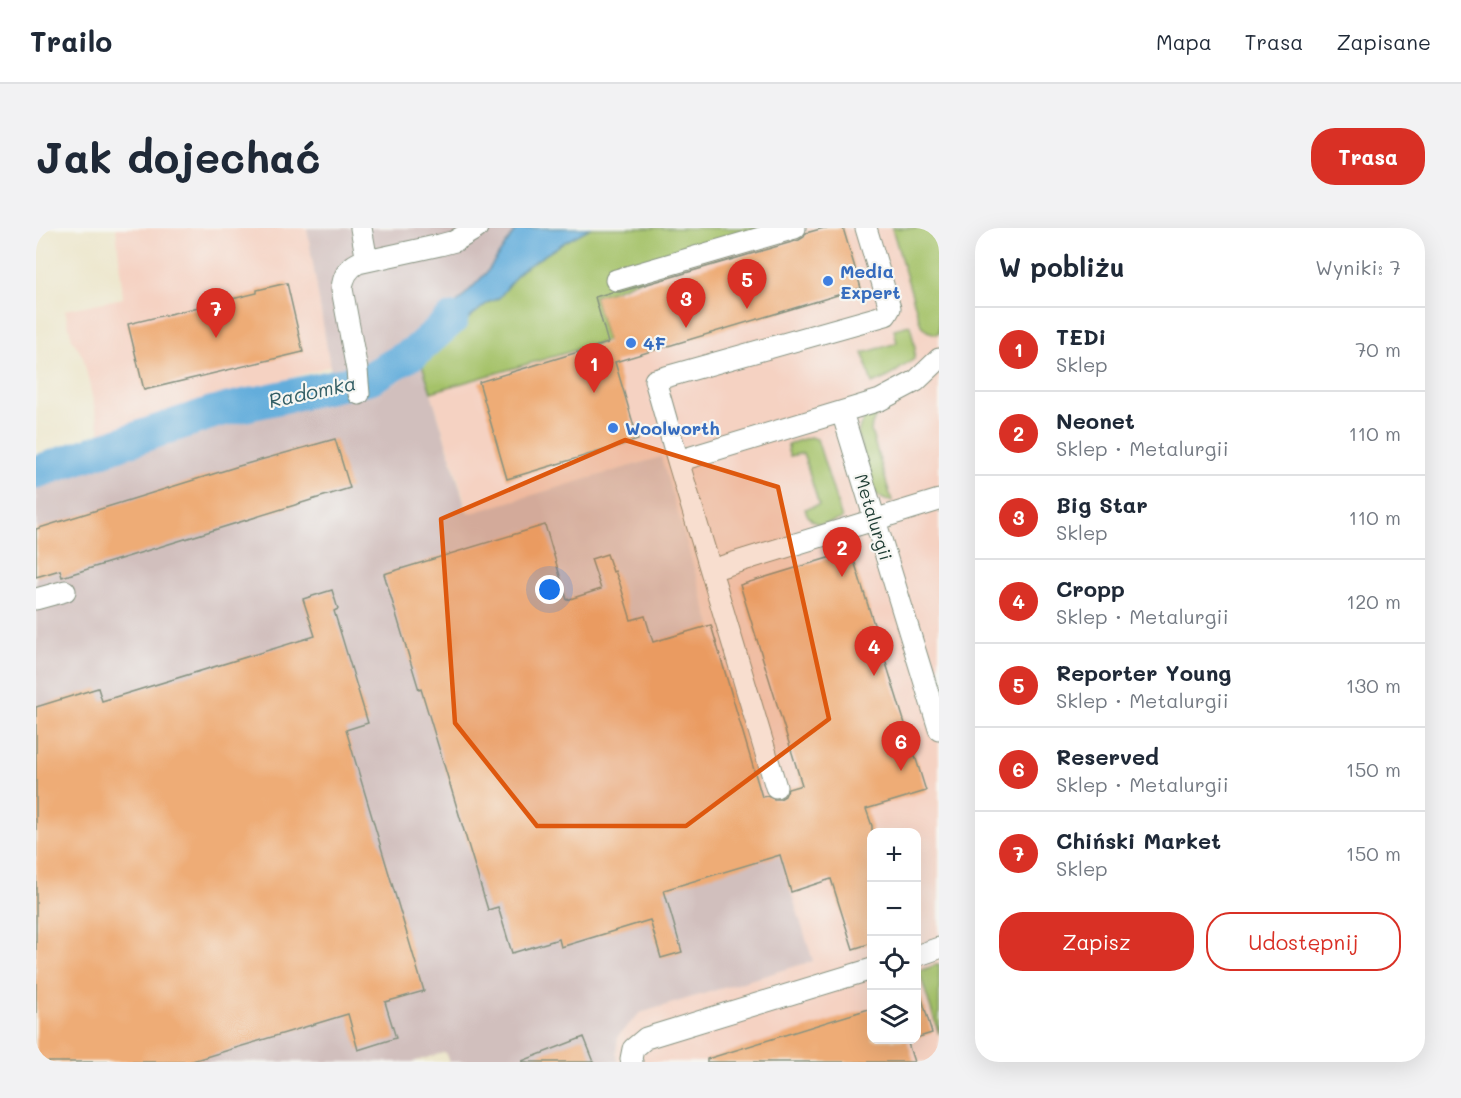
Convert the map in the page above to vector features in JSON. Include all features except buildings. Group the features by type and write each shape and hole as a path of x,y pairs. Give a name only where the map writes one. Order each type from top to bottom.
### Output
{"street":[{"path":"361,228 367,261"},
{"path":"359,394 357,370 342,289 347,272 353,265 455,241 477,228"},
{"path":"616,280 795,228"},
{"path":"776,787 655,380 886,315 890,308 866,228"},
{"path":"678,461 880,400 916,381 939,359"},
{"name":"Metalurgii","path":"842,412 938,722"},
{"path":"711,570 939,500"},
{"path":"36,599 65,591"},
{"path":"921,954 939,948"},
{"path":"632,1062 633,1049 646,1038 867,971"}],"highlighted area":[{"path":"625,440 778,487 829,719 686,826 537,826 455,723 441,519"}],"shaded area":[{"path":"116,228 307,228 330,366 101,436 83,357 72,339 65,310 123,298"},
{"path":"307,228 517,228 487,272 456,304 415,340 468,514 661,457 774,838 813,961 640,1013 618,1036 616,1054 618,1062 449,1062 445,1052 413,1062 36,1062 36,486 239,415 335,396"},
{"path":"764,228 939,228 939,1062 618,1062 616,1054 618,1036 640,1013 812,961 661,457 469,514 431,392 606,341 593,296"}],"green space":[{"path":"590,228 764,228 615,290 594,296 607,341 431,392 420,358 489,302 499,298 521,270"},
{"path":"892,228 939,228 939,332 936,334 927,331 921,325"},
{"path":"910,325 915,347 914,359 888,377 872,384 863,353 897,343 894,329"},
{"path":"886,406 872,423 871,431 892,501 876,494 858,436 863,420"},
{"path":"810,437 817,439 842,519 816,523 811,520 805,509 819,505 803,453 790,456 788,444"},
{"path":"939,964 939,1034 921,977 921,970"}],"water":[{"path":"517,228 590,228 521,270 499,298 489,302 420,358 415,340 456,304 487,272"}],"waterway":[{"name":"Radomka","path":"36,472 214,412 370,378 415,352 452,319"}],"place":[{"name":"Media Expert","path":"828,281"},
{"name":"Reporter Young","path":"747,309"},
{"name":"Big Star","path":"686,328"},
{"name":"Chiński Market","path":"216,338"},
{"name":"4F","path":"631,343"},
{"name":"TEDi","path":"594,393"},
{"name":"Woolworth","path":"613,428"},
{"name":"Neonet","path":"842,577"},
{"name":"Cropp","path":"874,676"},
{"name":"Reserved","path":"901,771"}]}
